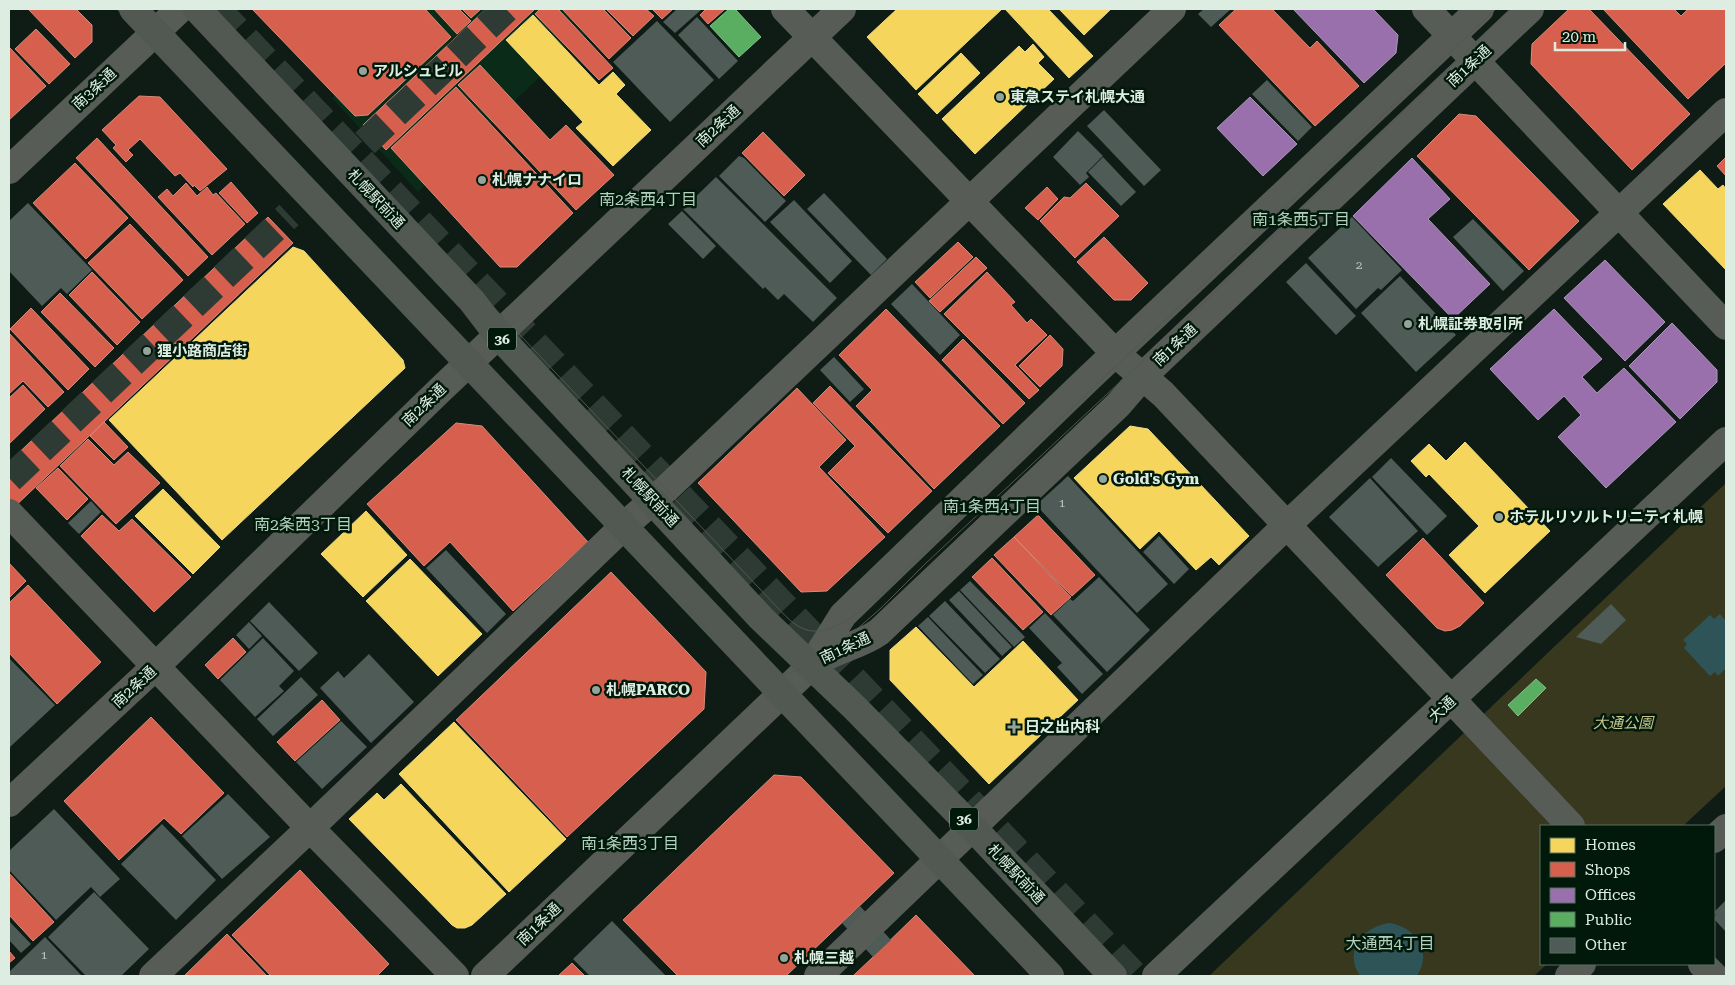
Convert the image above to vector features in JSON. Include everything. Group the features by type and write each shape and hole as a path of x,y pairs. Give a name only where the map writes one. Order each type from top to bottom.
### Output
{"highway":[{"path":"133,9 469,363 498,396 783,692 1050,976"},
{"name":"札幌駅前通","path":"197,9 472,301 498,335 761,618 855,708 973,828 1113,976"}],"street":[{"name":"南3条通","path":"9,170 180,9"},
{"path":"785,9 1115,353 1163,394 1570,825"},
{"name":"南2条通","path":"9,803 156,666 498,335 842,9"},
{"path":"153,976 624,526 653,501 1172,9"},
{"path":"1426,9 1726,326"},
{"name":"南1条通","path":"811,666 843,615 1115,353 1480,9"},
{"name":"南1条通","path":"485,976 820,658 867,641 878,632 1118,405 1143,376 1530,9"},
{"path":"818,976 1286,526 1620,214 1726,112"},
{"name":"大通","path":"1156,976 1726,441"},
{"path":"9,513 310,828 455,976"},
{"path":"1715,839 1726,828"},
{"path":"1569,976 1581,965"},
{"path":"1703,965 1714,976"}],"shaded area":[{"path":"427,9 612,9 418,192 332,98"}],"green space":[{"name":"大通公園","path":"1726,483 1726,786 1684,825 1540,825 1540,965 1546,965 1534,976 1209,976"}],"water":[{"path":"1720,614 1726,621 1726,668 1718,676 1715,672 1710,676 1684,648 1687,644 1683,640 1710,615 1714,619"},
{"path":"1390,923 1407,930 1419,942 1423,958 1422,967 1417,976 1360,976 1355,967 1354,958 1355,949 1359,941 1364,934 1372,929"}],"building: Homes":[{"path":"897,9 1002,9 916,90 867,37"},
{"path":"1005,9 1048,9 1093,56 1069,78"},
{"path":"1059,9 1111,9 1084,35"},
{"path":"533,15 599,85 613,72 625,85 616,94 651,130 613,166 576,128 583,122 506,40"},
{"path":"1033,44 1044,57 1038,63 1054,79 975,154 942,119 1019,46 1025,52"},
{"path":"961,53 980,73 937,114 918,94"},
{"path":"1700,170 1718,189 1723,185 1726,189 1726,270 1663,204"},
{"path":"293,247 304,251 403,360 405,368 222,540 109,420"},
{"path":"1130,426 1148,429 1249,536 1219,565 1211,557 1196,570 1159,531 1140,549 1074,478"},
{"path":"1465,442 1550,531 1485,593 1449,555 1479,526 1429,474 1426,477 1411,461 1429,444 1446,461"},
{"path":"163,489 220,547 193,574 135,516"},
{"path":"366,511 407,555 363,597 321,554"},
{"path":"410,559 482,634 438,676 366,601"},
{"path":"916,627 974,687 1023,641 1078,700 989,784 890,680 890,650"},
{"path":"454,722 566,839 509,892 399,774"},
{"path":"401,784 506,894 472,925 465,928 457,928 452,925 349,819 377,793 384,800"}],"building: Shops":[{"path":"28,9 76,9 92,25 92,42 75,58"},
{"name":"アルシュビル","path":"252,9 425,9 451,37 368,115 355,116"},
{"path":"434,9 459,9 471,21 457,34"},
{"path":"462,9 481,9 471,18"},
{"path":"486,9 535,9 386,150 363,125"},
{"path":"540,9 558,9 613,68 599,80 535,14"},
{"path":"562,9 603,9 631,38 609,59"},
{"path":"606,9 646,9 654,16 633,36"},
{"path":"652,9 673,9 662,19"},
{"path":"706,9 725,9 708,24 700,15"},
{"path":"1236,9 1272,9 1310,48 1317,41 1359,86 1315,126 1219,25"},
{"path":"1569,9 1589,9 1690,114 1632,170 1531,64 1532,44"},
{"path":"1603,9 1674,9 1681,16 1688,9 1726,9 1726,63 1688,99"},
{"path":"36,29 70,64 49,84 15,49"},
{"path":"9,47 46,86 9,120"},
{"path":"480,65 550,140 566,125 614,175 576,210 458,85"},
{"name":"札幌ナナイロ","path":"456,87 573,213 517,267 500,267 391,148"},
{"path":"139,96 160,97 227,169 200,191 194,185 193,187 180,173 175,176 140,139 128,150 133,155 126,162 113,148 116,145 102,130"},
{"path":"1459,114 1476,116 1579,221 1529,270 1417,156"},
{"path":"763,132 805,175 784,196 742,153"},
{"path":"97,138 208,257 188,276 76,158"},
{"path":"1726,157 1726,176 1717,166"},
{"path":"75,163 128,218 86,259 33,203"},
{"path":"231,182 258,213 247,223 219,193"},
{"path":"186,183 197,196 207,187 213,195 216,193 245,224 212,255 158,197 167,189 173,196"},
{"path":"1086,183 1119,216 1075,258 1040,221 1064,197 1070,198"},
{"path":"1047,187 1058,199 1038,220 1025,208"},
{"path":"268,217 293,243 9,512 9,462"},
{"path":"130,224 183,280 142,319 88,263"},
{"path":"1104,237 1148,283 1131,300 1114,300 1077,262"},
{"path":"958,242 973,257 930,298 915,282"},
{"path":"976,257 987,268 940,312 929,301"},
{"path":"92,272 140,322 117,345 69,295"},
{"path":"987,272 1015,302 1011,305 1027,323 1031,319 1047,335 1015,365 1039,390 1029,399 944,314"},
{"path":"60,293 114,348 95,367 41,312"},
{"path":"31,308 89,369 68,390 10,329"},
{"path":"886,309 1000,426 934,489 856,406 872,390 839,355"},
{"path":"9,333 64,392 48,407 23,381 9,394"},
{"path":"1050,335 1063,349 1062,366 1040,387 1019,366"},
{"path":"963,339 1025,403 1003,424 942,360"},
{"path":"23,385 45,409 9,444 9,398"},
{"path":"830,386 932,491 888,533 828,473 855,446 813,403"},
{"path":"797,388 846,440 819,467 885,537 827,591 801,592 698,483"},
{"path":"104,422 128,447 114,460 90,436"},
{"path":"456,423 482,426 588,542 513,611 450,542 424,566 367,504"},
{"path":"88,439 114,465 128,452 160,483 116,524 60,466"},
{"path":"58,468 88,499 67,520 36,488"},
{"path":"102,515 119,531 132,519 191,577 154,612 81,536"},
{"path":"1038,515 1095,575 1072,596 1014,537"},
{"path":"1014,537 1071,597 1051,615 994,555"},
{"path":"1423,538 1484,603 1460,626 1452,630 1445,631 1437,628 1386,575"},
{"path":"992,558 1043,612 1023,630 972,577"},
{"path":"9,563 26,581 9,598"},
{"name":"札幌PARCO","path":"611,572 706,672 704,709 567,837 456,720"},
{"path":"28,585 101,662 57,704 9,653 9,603"},
{"path":"233,638 246,652 218,679 205,665"},
{"path":"322,700 340,720 295,761 277,742"},
{"path":"151,717 224,793 181,834 164,818 119,860 64,801"},
{"path":"774,775 801,777 894,873 786,976 678,976 623,920"},
{"path":"300,870 389,964 378,975 380,976 271,976 232,935"},
{"path":"9,873 54,922 33,941 9,915"},
{"path":"916,915 975,976 853,976 873,957"},
{"path":"227,934 267,976 184,976"},
{"path":"9,951 15,958 9,963"},
{"path":"572,963 585,976 558,976"}],"building: Offices":[{"path":"1293,9 1373,9 1398,35 1396,53 1364,83"},
{"path":"1250,97 1297,144 1263,176 1217,128"},
{"path":"1412,158 1450,199 1428,219 1490,284 1453,319 1353,216"},
{"path":"1605,260 1665,322 1625,361 1564,298"},
{"path":"1554,309 1602,359 1582,377 1597,393 1624,368 1676,422 1606,488 1558,437 1581,415 1564,396 1538,420 1490,369"},
{"path":"1672,323 1717,370 1717,382 1680,419 1629,366"}],"building: Public":[{"path":"729,9 735,9 761,37 739,57 710,26"},
{"path":"1536,679 1546,688 1518,716 1508,705"}],"building: Other":[{"path":"677,9 702,9 675,33 663,22"},
{"path":"1204,9 1231,9 1211,27 1198,14"},
{"path":"697,17 738,61 719,79 678,35"},
{"path":"657,21 714,80 670,122 613,62"},
{"path":"1267,80 1312,127 1298,141 1252,94"},
{"path":"1104,110 1161,170 1144,186 1087,126"},
{"path":"1078,131 1103,156 1086,173 1089,177 1080,185 1053,157"},
{"path":"739,156 744,158 786,201 765,222 719,176"},
{"path":"1103,157 1136,192 1121,206 1088,172"},
{"path":"716,177 837,298 813,322 784,294 778,300 765,287 763,289 683,209"},
{"path":"824,193 887,259 871,275 807,209"},
{"path":"794,200 852,261 830,283 770,222"},
{"path":"28,203 92,270 67,294 61,288 42,306 9,271 9,221"},
{"path":"682,211 716,246 703,259 668,224"},
{"path":"1352,217 1402,270 1381,290 1378,288 1356,309 1308,258"},
{"path":"1473,219 1524,271 1503,291 1453,237"},
{"path":"1306,263 1356,316 1336,335 1286,282"},
{"name":"札幌証券取引所","path":"1400,276 1456,335 1416,372 1361,313"},
{"path":"912,284 960,335 940,355 891,304"},
{"path":"834,357 864,389 850,402 820,370"},
{"path":"1391,458 1447,516 1427,535 1372,477"},
{"path":"1068,476 1168,584 1137,613 1036,505"},
{"path":"1370,478 1418,531 1378,567 1329,517"},
{"path":"91,501 101,512 79,534 68,523"},
{"path":"1159,536 1189,569 1174,584 1143,552"},
{"path":"446,550 506,614 487,633 426,568"},
{"path":"1099,577 1150,630 1107,672 1053,615 1070,599 1073,601"},
{"path":"970,581 1025,637 1014,647 960,590"},
{"path":"959,591 1012,647 1002,656 949,600"},
{"path":"945,601 1000,659 985,673 929,616"},
{"path":"269,602 318,653 299,671 250,621"},
{"path":"1611,604 1626,620 1601,644 1576,637"},
{"path":"1045,613 1103,674 1082,694 1057,667 1062,663 1029,628"},
{"path":"928,617 983,675 973,684 918,626"},
{"path":"249,622 262,636 249,649 236,635"},
{"path":"263,638 294,671 279,686 284,691 255,717 220,680"},
{"path":"369,654 414,702 371,743 320,688 338,671 344,678"},
{"path":"9,658 55,705 10,747 9,746"},
{"path":"301,677 318,695 273,736 257,719"},
{"path":"341,721 367,747 322,789 296,762"},
{"path":"228,794 270,837 222,879 182,836"},
{"path":"54,809 120,879 100,897 91,887 56,920 9,870 9,851"},
{"path":"162,824 216,880 176,920 121,864"},
{"path":"94,892 149,949 121,976 86,976 48,937"},
{"path":"1726,900 1726,932 1715,920 1715,911"},
{"path":"860,906 891,940 873,957 842,923"},
{"path":"9,921 31,944 21,953 9,940"},
{"path":"612,921 666,976 590,976 573,959"},
{"path":"45,937 82,976 9,976 9,972"}],"tunnel":[{"path":"217,9 1135,976"},
{"path":"365,143 506,9"},
{"path":"10,479 289,215"}],"tram line":[{"path":"117,9 303,202 459,372 727,650 746,667 764,676 782,675 811,666 881,608 925,564 1135,368 1511,9"},
{"path":"212,9 786,616 798,626 808,630 819,631 840,624 860,612 877,598 1098,383 1496,9"}],"place":[{"name":"アルシュビル","path":"363,71"},
{"name":"東急ステイ札幌大通","path":"1000,97"},
{"name":"札幌ナナイロ","path":"482,180"},
{"name":"札幌証券取引所","path":"1408,324"},
{"name":"狸小路商店街","path":"147,351"},
{"name":"Gold's Gym","path":"1103,479"},
{"name":"ホテルリソルトリニティ札幌","path":"1499,517"},
{"name":"札幌PARCO","path":"596,690"},
{"name":"日之出内科","path":"1014,727"},
{"name":"札幌三越","path":"784,958"}],"district":[{"name":"南2条西4丁目","path":"648,199"},
{"name":"南1条西5丁目","path":"1301,219"},
{"name":"南1条西4丁目","path":"992,506"},
{"name":"南2条西3丁目","path":"303,524"},
{"name":"南1条西3丁目","path":"630,843"},
{"name":"大通西4丁目","path":"1390,943"}]}
